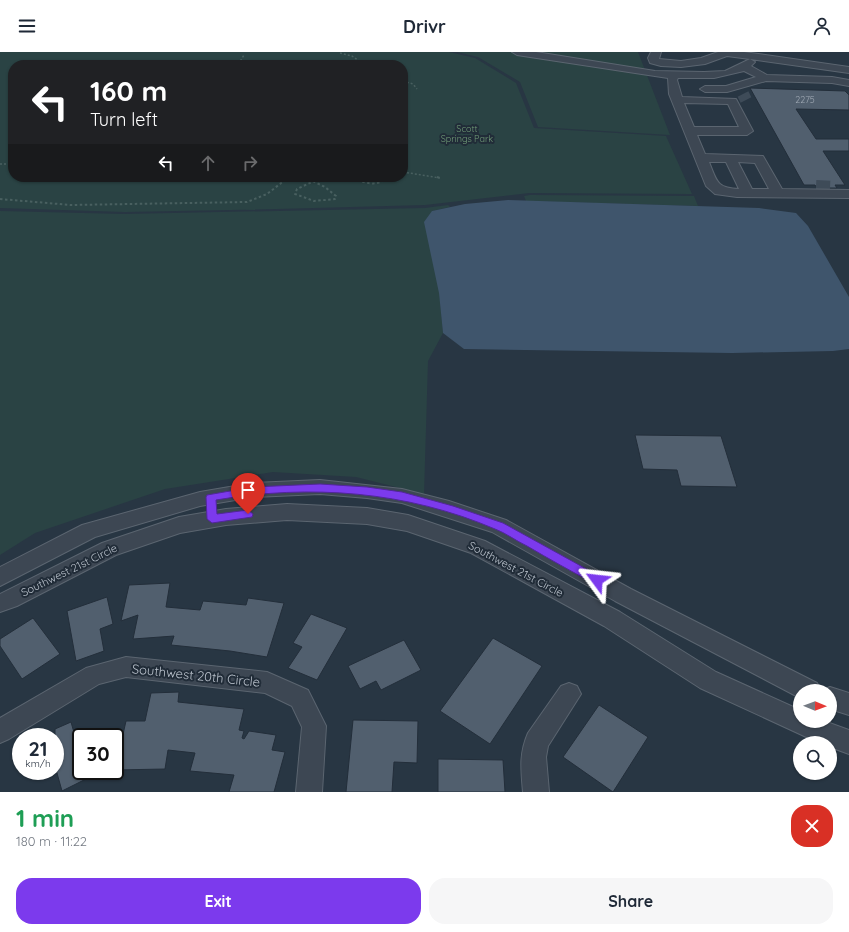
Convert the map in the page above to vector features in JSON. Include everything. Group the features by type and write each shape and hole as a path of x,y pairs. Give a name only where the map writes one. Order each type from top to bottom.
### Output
{"street":[{"path":"517,52 655,74 674,75 727,73 748,65 765,78"},
{"path":"656,52 653,58 654,61 677,64 707,61 726,52"},
{"path":"723,52 780,55 849,70"},
{"path":"674,75 672,80 676,95 712,186 720,191 746,193 849,194"},
{"path":"736,109 742,93 765,78 832,80 849,83"},
{"path":"676,95 692,89 727,89 742,93"},
{"path":"676,95 703,101 732,101 747,132 690,131"},
{"path":"703,101 717,131"},
{"path":"701,158 759,159 778,194"},
{"path":"730,158 746,193"},
{"path":"798,194 816,187"},
{"name":"Southwest 21st Circle","path":"0,577 89,531 211,497 253,490 320,487 367,491 402,496 449,509 499,526 623,595 795,684"},
{"path":"211,497 212,519"},
{"name":"Southwest 21st Circle","path":"0,602 9,600 109,549 179,525 259,513 324,513 367,516 408,523 478,547 612,619 708,680 824,734 849,742"},
{"name":"Southwest 20th Circle","path":"2,725 94,675 126,668 267,683 300,698 314,726 309,792"},
{"path":"536,792 534,757 536,741 569,694"},
{"path":"837,700 849,704"}],"path":[{"path":"340,53 352,56 357,60"},
{"path":"241,60 244,55"},
{"path":"408,82 413,84 417,89"},
{"path":"408,173 440,178"},
{"path":"0,199 71,205 247,202 267,194 283,182"},
{"path":"312,182 332,192 336,196 335,199 322,202 313,201 295,194 297,188 312,182"},
{"path":"363,182 376,184 383,182"}],"green space":[{"name":"Scott Springs Park","path":"0,52 449,52 475,58 516,83 534,128 666,136 692,194 529,193 425,205 125,212 0,208"},
{"path":"457,52 638,52 670,135 538,127 520,82 478,57"},
{"path":"524,196 694,196 698,206 526,201"},
{"path":"448,205 450,207 432,211 443,333 428,361 424,494 356,477 273,472 165,489 35,533 0,555 0,211 124,214 425,208"}],"water":[{"path":"508,200 759,208 796,213 808,226 849,297 849,349 833,351 732,353 464,349 443,333 439,293 424,222 432,211 465,204"}],"building":[{"path":"750,88 845,91 849,95 849,110 796,109 816,139 849,139 849,151 823,151 845,185 835,185 837,188 817,188 815,185 804,185"},
{"path":"635,435 721,436 737,487 681,486 677,470 643,469"},
{"path":"170,583 166,607 200,610 203,601 246,605 248,598 284,603 267,657 230,651 171,645 174,636 133,639 138,615 121,621 129,585"},
{"path":"107,597 113,624 100,629 104,651 76,661 67,611"},
{"path":"311,614 347,628 317,680 288,668 302,647 293,643"},
{"path":"33,618 60,654 22,679 0,646 0,639"},
{"path":"493,638 542,666 490,744 440,711"},
{"path":"404,640 421,670 381,690 376,681 360,689 348,666"},
{"path":"179,692 178,702 244,709 239,730 244,731 242,738 244,739 249,731 276,735 272,750 285,752 274,792 229,792 234,775 190,771 195,753 168,750 165,769 124,770 124,730 126,721 145,721 151,693"},
{"path":"599,705 648,737 613,792 563,757"},
{"path":"353,720 418,721 417,763 394,762 392,792 346,792"},
{"path":"71,722 73,728 72,780 84,780 62,791 59,780 64,780 64,728 57,728"},
{"path":"438,759 503,760 505,792 438,792"}],"tunnel":[{"path":"743,94 746,100"},
{"path":"816,187 837,188"}],"route":[{"path":"248,514 212,519 211,497 253,490 320,487 402,496 449,509 499,526 597,580"}]}
